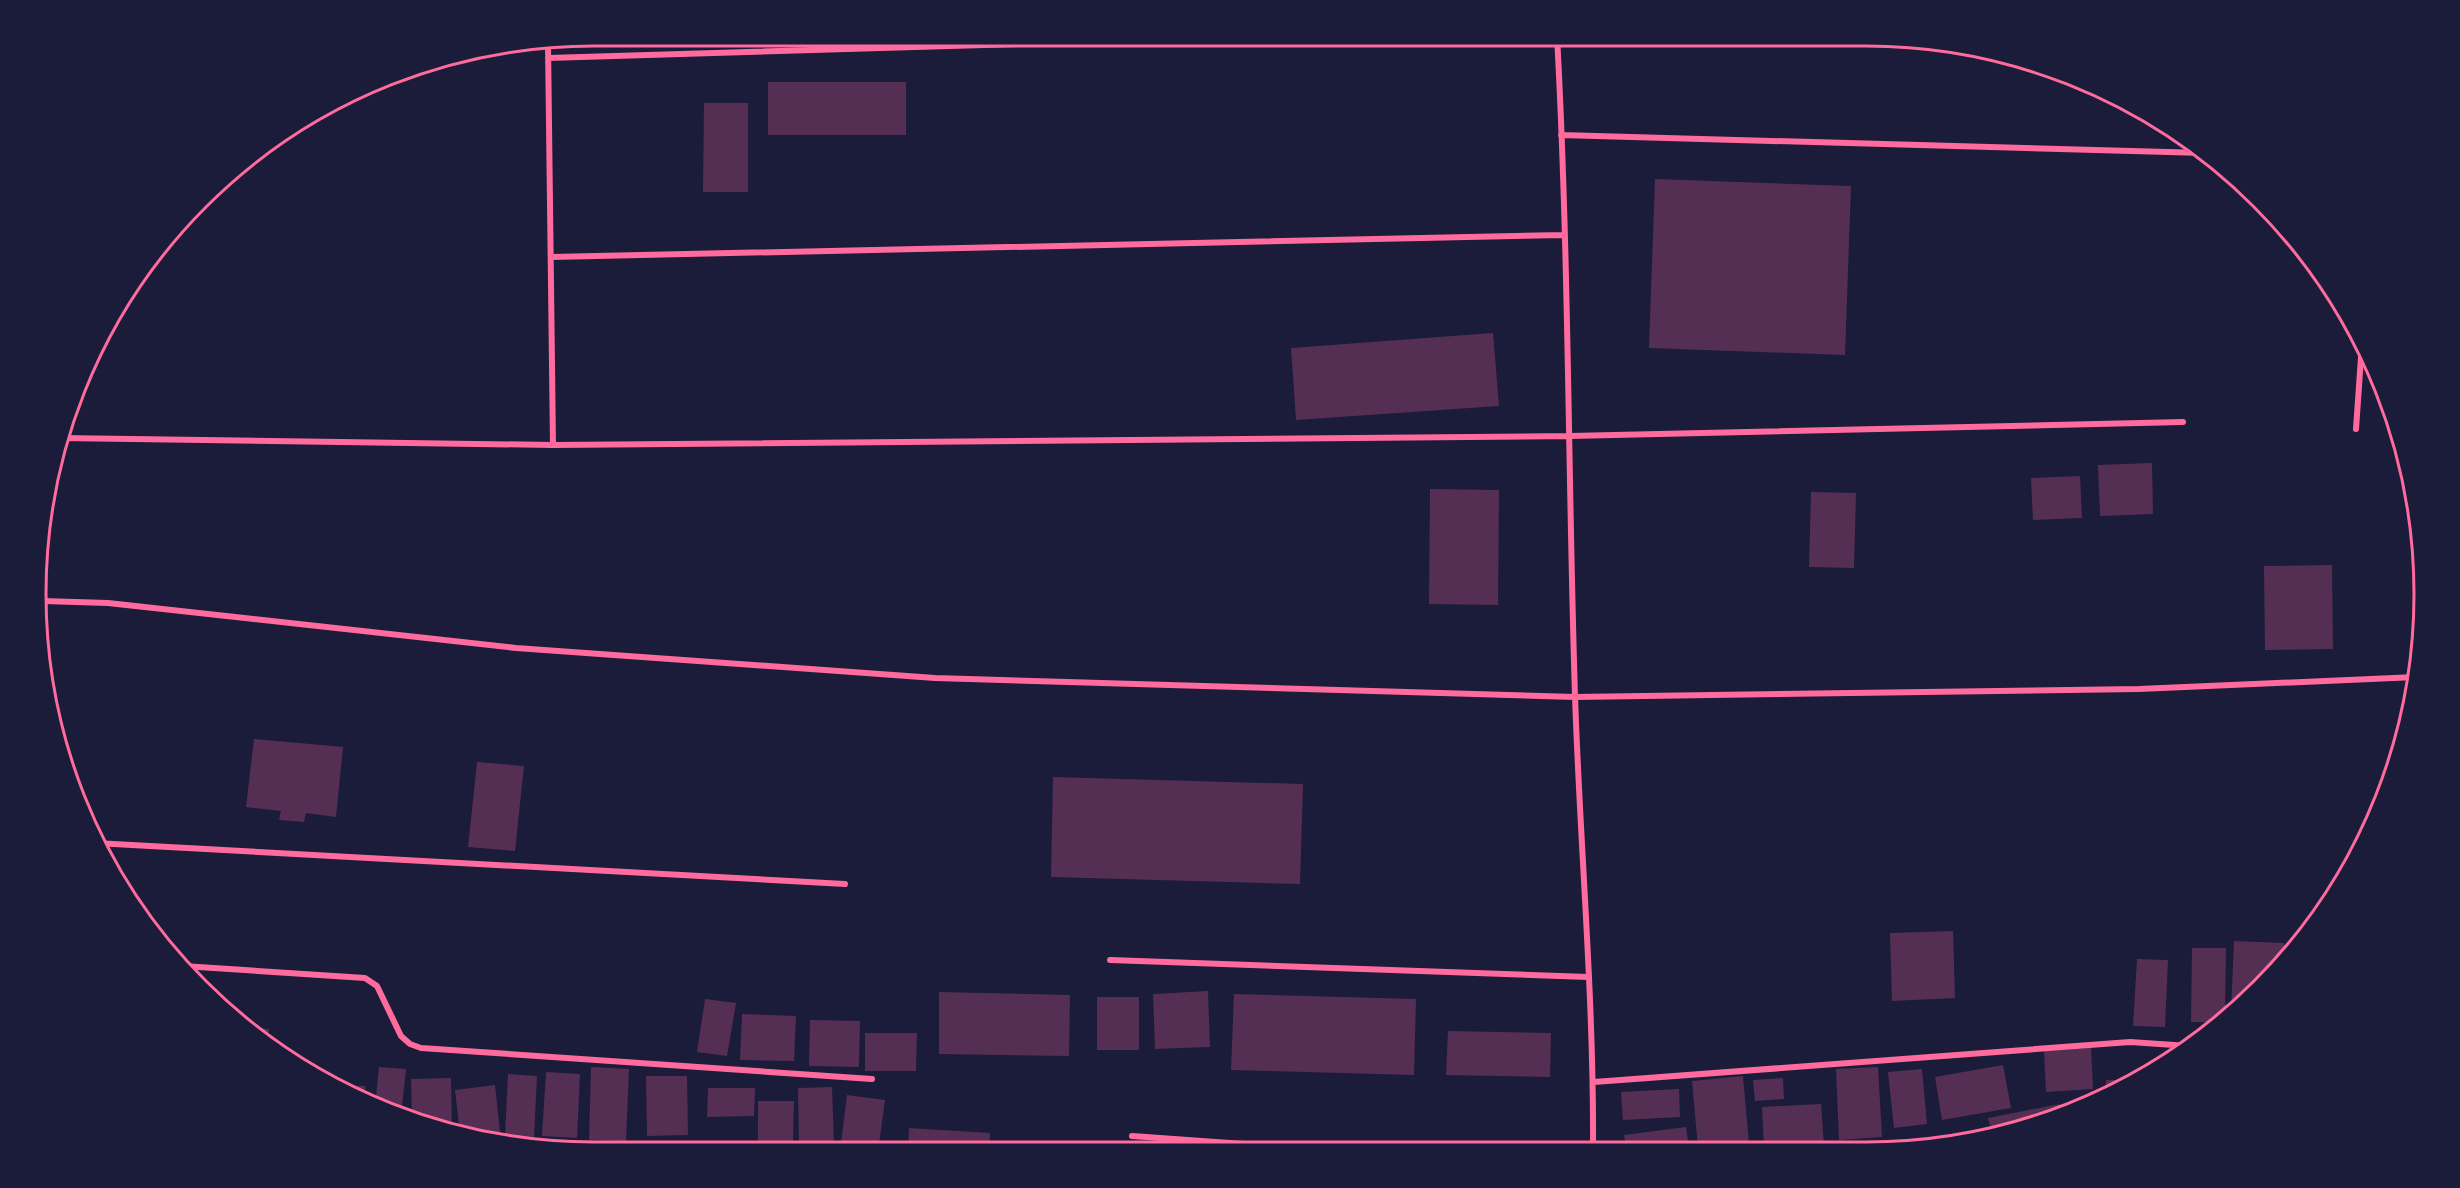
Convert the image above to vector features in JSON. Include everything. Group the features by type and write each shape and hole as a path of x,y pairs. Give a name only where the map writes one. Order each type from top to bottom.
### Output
{"street":[{"path":"548,58 951,46"},
{"path":"1557,46 1570,436 1575,697 1594,1082 1593,1142"},
{"path":"548,49 553,445"},
{"path":"1561,135 2189,153"},
{"path":"551,257 1563,235"},
{"path":"2356,429 2361,360"},
{"path":"69,438 553,445 1570,436 2183,422"},
{"path":"46,601 108,603 516,648 935,678 1575,697 2139,689 2407,677"},
{"path":"107,844 845,884"},
{"path":"1110,960 1588,977"},
{"path":"193,967 365,978 377,986 405,1040 422,1048 872,1078"},
{"path":"1594,1082 2130,1042 2174,1046"},
{"path":"1132,1136 1216,1142"}],"building":[{"path":"768,82 906,82 906,135 768,135"},
{"path":"704,103 748,103 748,192 703,192"},
{"path":"1655,179 1851,186 1845,355 1649,348"},
{"path":"1493,333 1499,406 1296,420 1291,348"},
{"path":"2152,463 2153,514 2100,516 2098,465"},
{"path":"2080,476 2082,518 2033,520 2031,478"},
{"path":"1430,489 1499,490 1498,605 1429,604"},
{"path":"1811,492 1856,493 1854,568 1809,567"},
{"path":"2332,565 2333,649 2265,650 2264,566"},
{"path":"254,739 343,747 336,817 306,813 304,822 279,820 281,811 246,807"},
{"path":"477,762 524,766 515,851 468,847"},
{"path":"1053,777 1303,784 1300,884 1051,877"},
{"path":"1953,931 1955,998 1892,1001 1890,933"},
{"path":"2234,941 2284,943 2284,948 2278,955 2231,1002"},
{"path":"2192,948 2226,948 2225,1007 2207,1022 2191,1022"},
{"path":"2137,959 2168,960 2165,1027 2133,1026"},
{"path":"1208,991 1210,1047 1155,1049 1153,994"},
{"path":"939,992 1070,995 1069,1056 939,1054"},
{"path":"1234,994 1416,999 1414,1075 1231,1070"},
{"path":"1097,997 1139,997 1139,1050 1097,1050"},
{"path":"705,999 736,1003 727,1056 697,1052"},
{"path":"742,1014 796,1016 794,1061 740,1060"},
{"path":"810,1020 860,1021 859,1067 809,1066"},
{"path":"1448,1031 1551,1033 1550,1077 1446,1075"},
{"path":"865,1033 917,1033 916,1071 865,1071"},
{"path":"2091,1048 2093,1089 2046,1092 2044,1051"},
{"path":"2003,1065 2011,1108 1942,1120 1935,1077"},
{"path":"379,1067 406,1069 402,1106 376,1096"},
{"path":"591,1067 629,1069 626,1141 589,1140"},
{"path":"1878,1067 1882,1137 1839,1140 1836,1069"},
{"path":"1922,1069 1927,1124 1894,1128 1888,1072"},
{"path":"546,1072 580,1074 577,1138 542,1136"},
{"path":"508,1074 537,1076 534,1138 505,1134"},
{"path":"646,1076 687,1076 688,1135 647,1136"},
{"path":"1743,1076 1749,1142 1697,1142 1692,1081"},
{"path":"451,1078 452,1123 412,1110 411,1079"},
{"path":"1783,1078 1784,1099 1755,1101 1753,1080"},
{"path":"2106,1080 2117,1080 2108,1085 2106,1086"},
{"path":"495,1085 500,1132 459,1125 455,1090"},
{"path":"353,1086 365,1086 365,1091"},
{"path":"832,1087 834,1142 799,1142 798,1088"},
{"path":"708,1088 755,1088 754,1116 707,1117"},
{"path":"1679,1089 1680,1117 1623,1120 1621,1092"},
{"path":"847,1095 885,1100 879,1142 841,1142"},
{"path":"758,1101 794,1101 793,1141 758,1141"},
{"path":"1821,1104 1824,1142 1764,1142 1762,1107"},
{"path":"2060,1104 2060,1106 1990,1127 1988,1118"},
{"path":"1686,1127 1688,1142 1625,1142 1624,1135"},
{"path":"909,1128 990,1133 990,1142 908,1142"}]}
